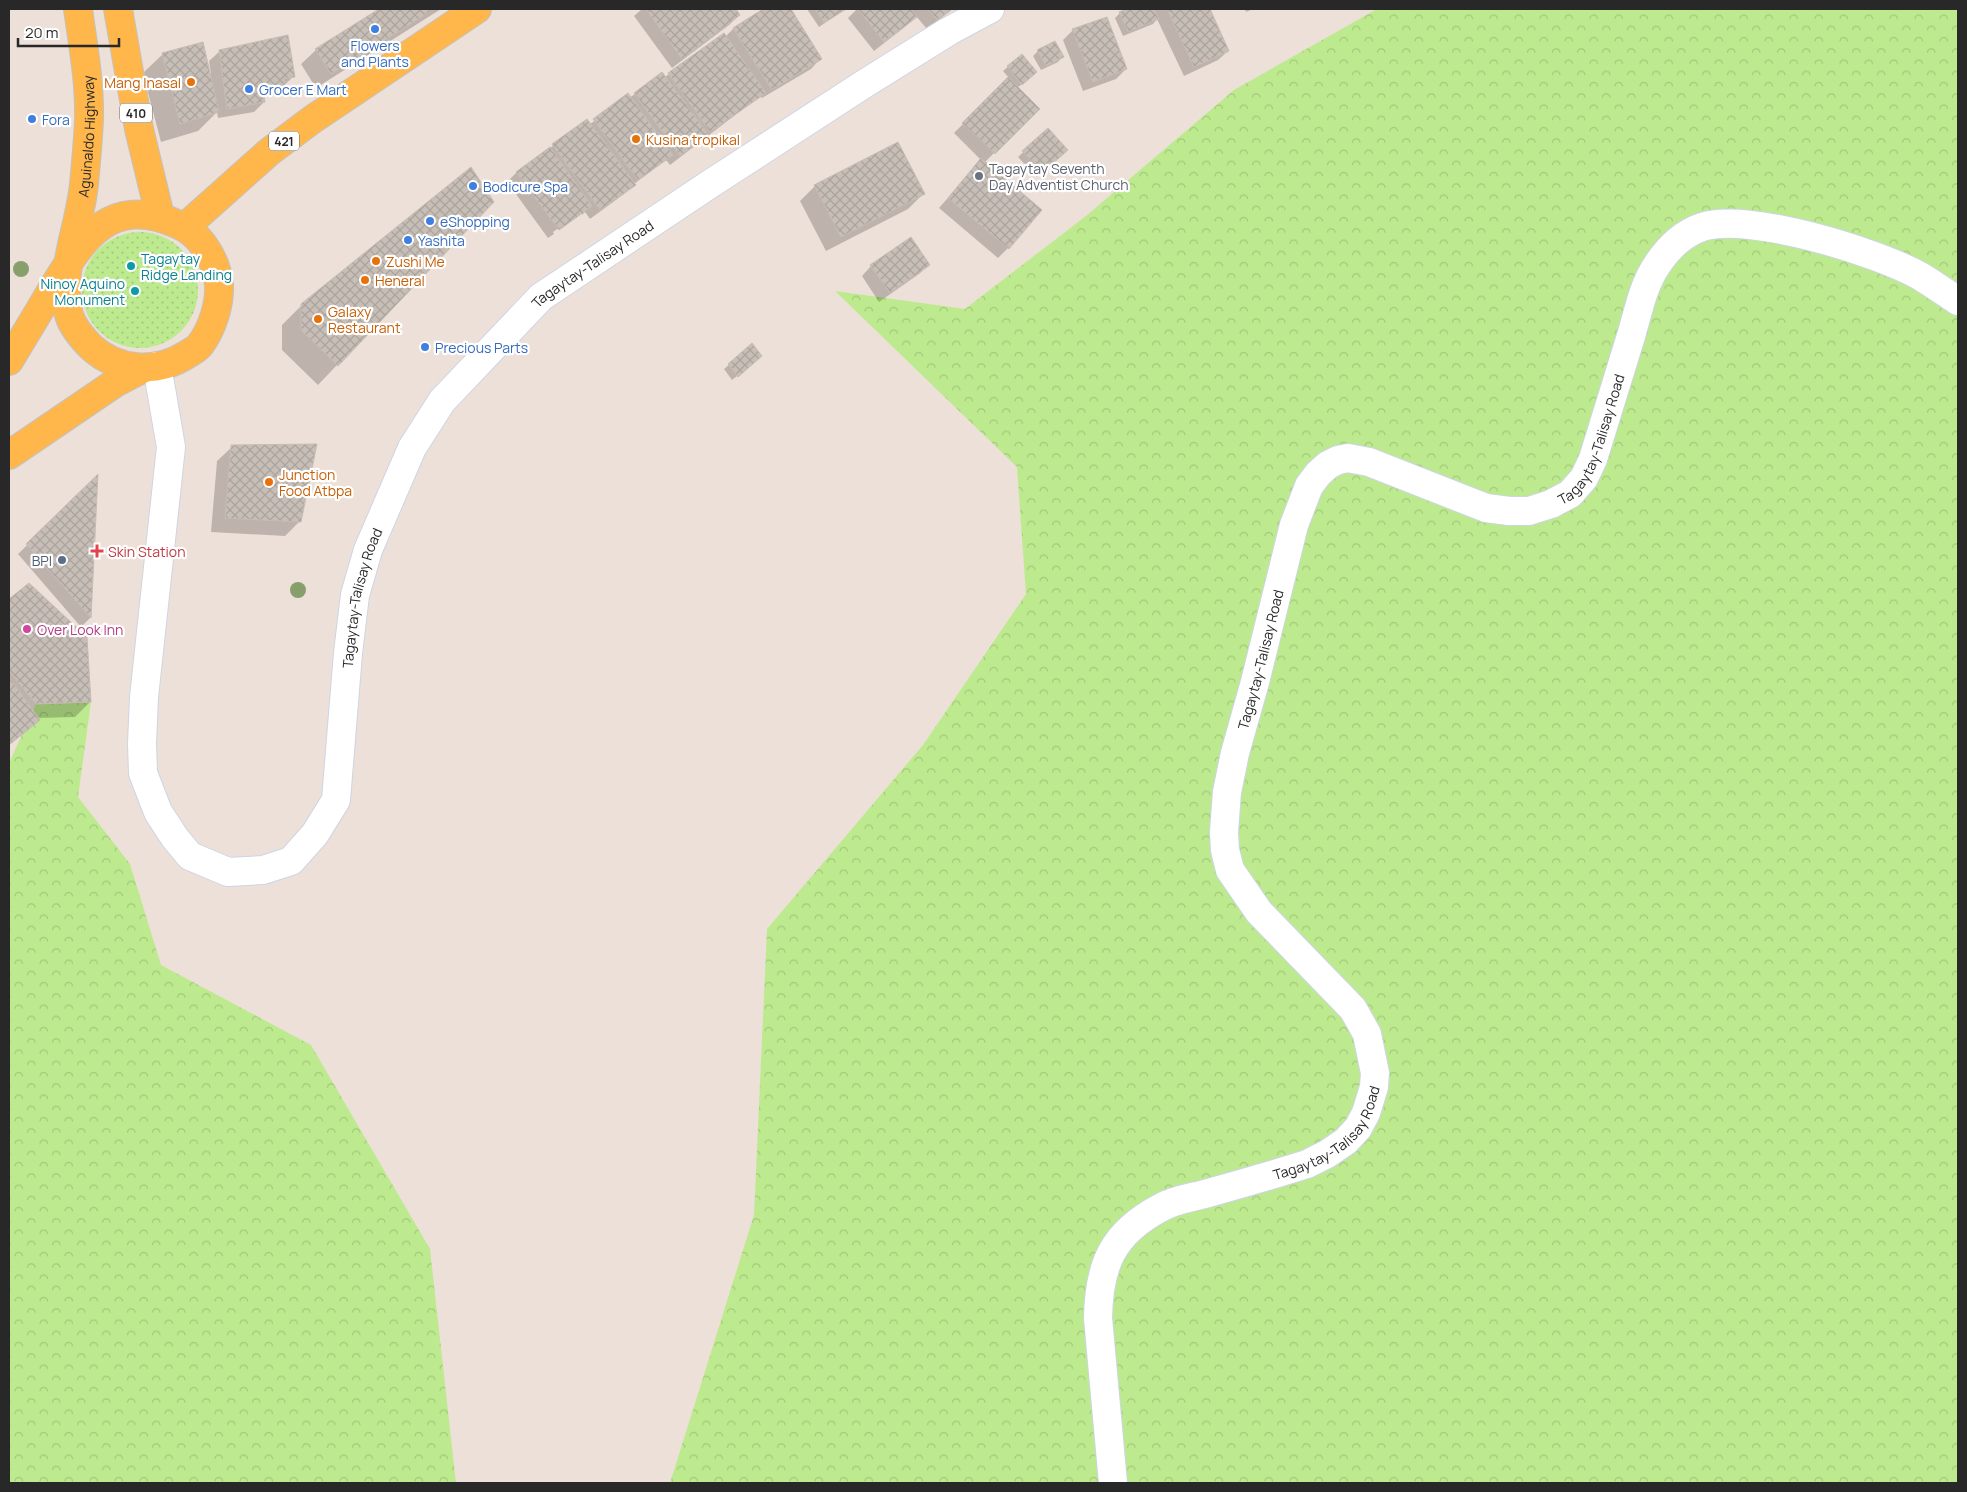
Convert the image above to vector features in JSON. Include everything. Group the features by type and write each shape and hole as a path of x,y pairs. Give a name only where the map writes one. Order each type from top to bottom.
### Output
{"main road":[{"name":"Aguinaldo Highway","path":"69,262 84,187 89,120 88,85 78,9"},
{"name":"410","path":"118,9 139,129 172,222"},
{"name":"421","path":"172,222 313,119 477,9"},
{"name":"Tagaytay-Talisay Road","path":"150,367 171,446 144,697 143,773 158,812 175,838 190,856 228,872 263,870 291,861 315,834 336,800 348,653 355,595 368,550 412,448 442,401 542,297 710,184 864,84 949,31 990,9"},
{"path":"9,361 69,262 86,238 112,220 128,215 144,214 172,222 202,243 214,264 219,284 218,304 212,324 199,346 176,361 150,367 115,383 9,455"},
{"name":"Tagaytay-Talisay Road","path":"1113,1483 1098,1318 1098,1294 1103,1271 1113,1249 1127,1230 1162,1206 1307,1164 1327,1154 1346,1141 1358,1128 1366,1113 1374,1087 1375,1073 1367,1034 1353,1009 1259,912 1230,870 1225,850 1224,832 1227,792 1235,753 1255,682 1294,525 1308,486 1328,465 1348,458 1369,462 1486,508 1529,511 1551,504 1570,494 1584,478 1593,459 1642,299 1656,266 1672,245 1687,233 1704,226 1732,222 1763,226 1832,243 1876,256 1920,276 1958,301"},
{"path":"69,262 65,297 70,319 82,338 98,353 118,364 150,367"}],"green space":[{"path":"1377,9 1958,9 1958,1483 670,1483 754,1215 767,929 923,745 1026,594 1017,467 835,291 965,309 1086,216 1234,90"},
{"path":"140,232 162,237 181,249 193,268 198,290 193,312 181,331 162,343 140,348 118,343 99,331 87,312 82,290 87,268 99,249 118,237"},
{"path":"91,702 78,797 130,864 161,965 311,1045 430,1249 456,1483 9,1483 9,763 36,704"}],"building":[{"name":"Flowers and Plants","path":"379,9 434,9 331,74 315,49"},
{"path":"646,9 736,9 740,15 682,59"},
{"path":"763,9 791,9 822,59 772,90 733,28"},
{"path":"815,9 846,9 824,23"},
{"path":"858,9 911,9 917,17 884,42"},
{"path":"928,9 952,9 937,20"},
{"path":"1127,9 1154,9 1159,19 1128,32 1119,12"},
{"path":"1167,9 1210,9 1229,51 1194,67"},
{"path":"1107,17 1127,69 1093,82 1072,29"},
{"path":"724,33 766,93 710,132 668,73"},
{"path":"288,35 295,77 284,78 285,85 263,90 265,102 227,109 219,50"},
{"path":"1055,41 1064,57 1046,66 1037,50"},
{"name":"Mang Inasal","path":"203,42 219,112 180,124 162,53"},
{"path":"1022,54 1037,72 1022,85 1007,66"},
{"path":"662,72 709,135 680,156 634,93"},
{"path":"1008,77 1040,109 995,154 962,123"},
{"path":"628,93 673,155 638,180 593,119"},
{"path":"587,119 636,185 600,210 552,144"},
{"path":"1048,128 1068,150 1042,173 1022,151"},
{"path":"898,142 925,194 841,237 814,185"},
{"path":"550,147 592,206 559,230 516,172"},
{"path":"981,158 1042,210 1009,249 948,198"},
{"path":"471,167 494,202 338,366 301,330 301,304"},
{"path":"911,237 930,265 890,293 870,265"},
{"path":"752,343 762,356 738,377 728,364"},
{"name":"Junction Food Atbpa","path":"317,444 301,522 225,518 231,445"},
{"path":"98,474 91,618 26,544"},
{"path":"29,583 87,637 91,702 36,704 9,671 9,599"},
{"path":"9,677 40,720 9,745"}],"place":[{"name":"Flowers and Plants","path":"375,29"},
{"name":"Mang Inasal","path":"191,82"},
{"name":"Grocer E Mart","path":"249,89"},
{"name":"Fora","path":"32,119"},
{"name":"Kusina tropikal","path":"636,139"},
{"name":"Tagaytay Seventh Day Adventist Church","path":"979,176"},
{"name":"Bodicure Spa","path":"473,186"},
{"name":"eShopping","path":"430,221"},
{"name":"Yashita","path":"408,240"},
{"name":"Zushi Me","path":"376,261"},
{"name":"Tagaytay Ridge Landing","path":"131,266"},
{"name":"Heneral","path":"365,280"},
{"name":"Ninoy Aquino Monument","path":"135,291"},
{"name":"Galaxy Restaurant","path":"318,319"},
{"name":"Precious Parts","path":"425,347"},
{"name":"Junction Food Atbpa","path":"269,482"},
{"name":"Skin Station","path":"97,551"},
{"name":"BPI","path":"62,560"},
{"name":"Over Look Inn","path":"27,629"}]}
